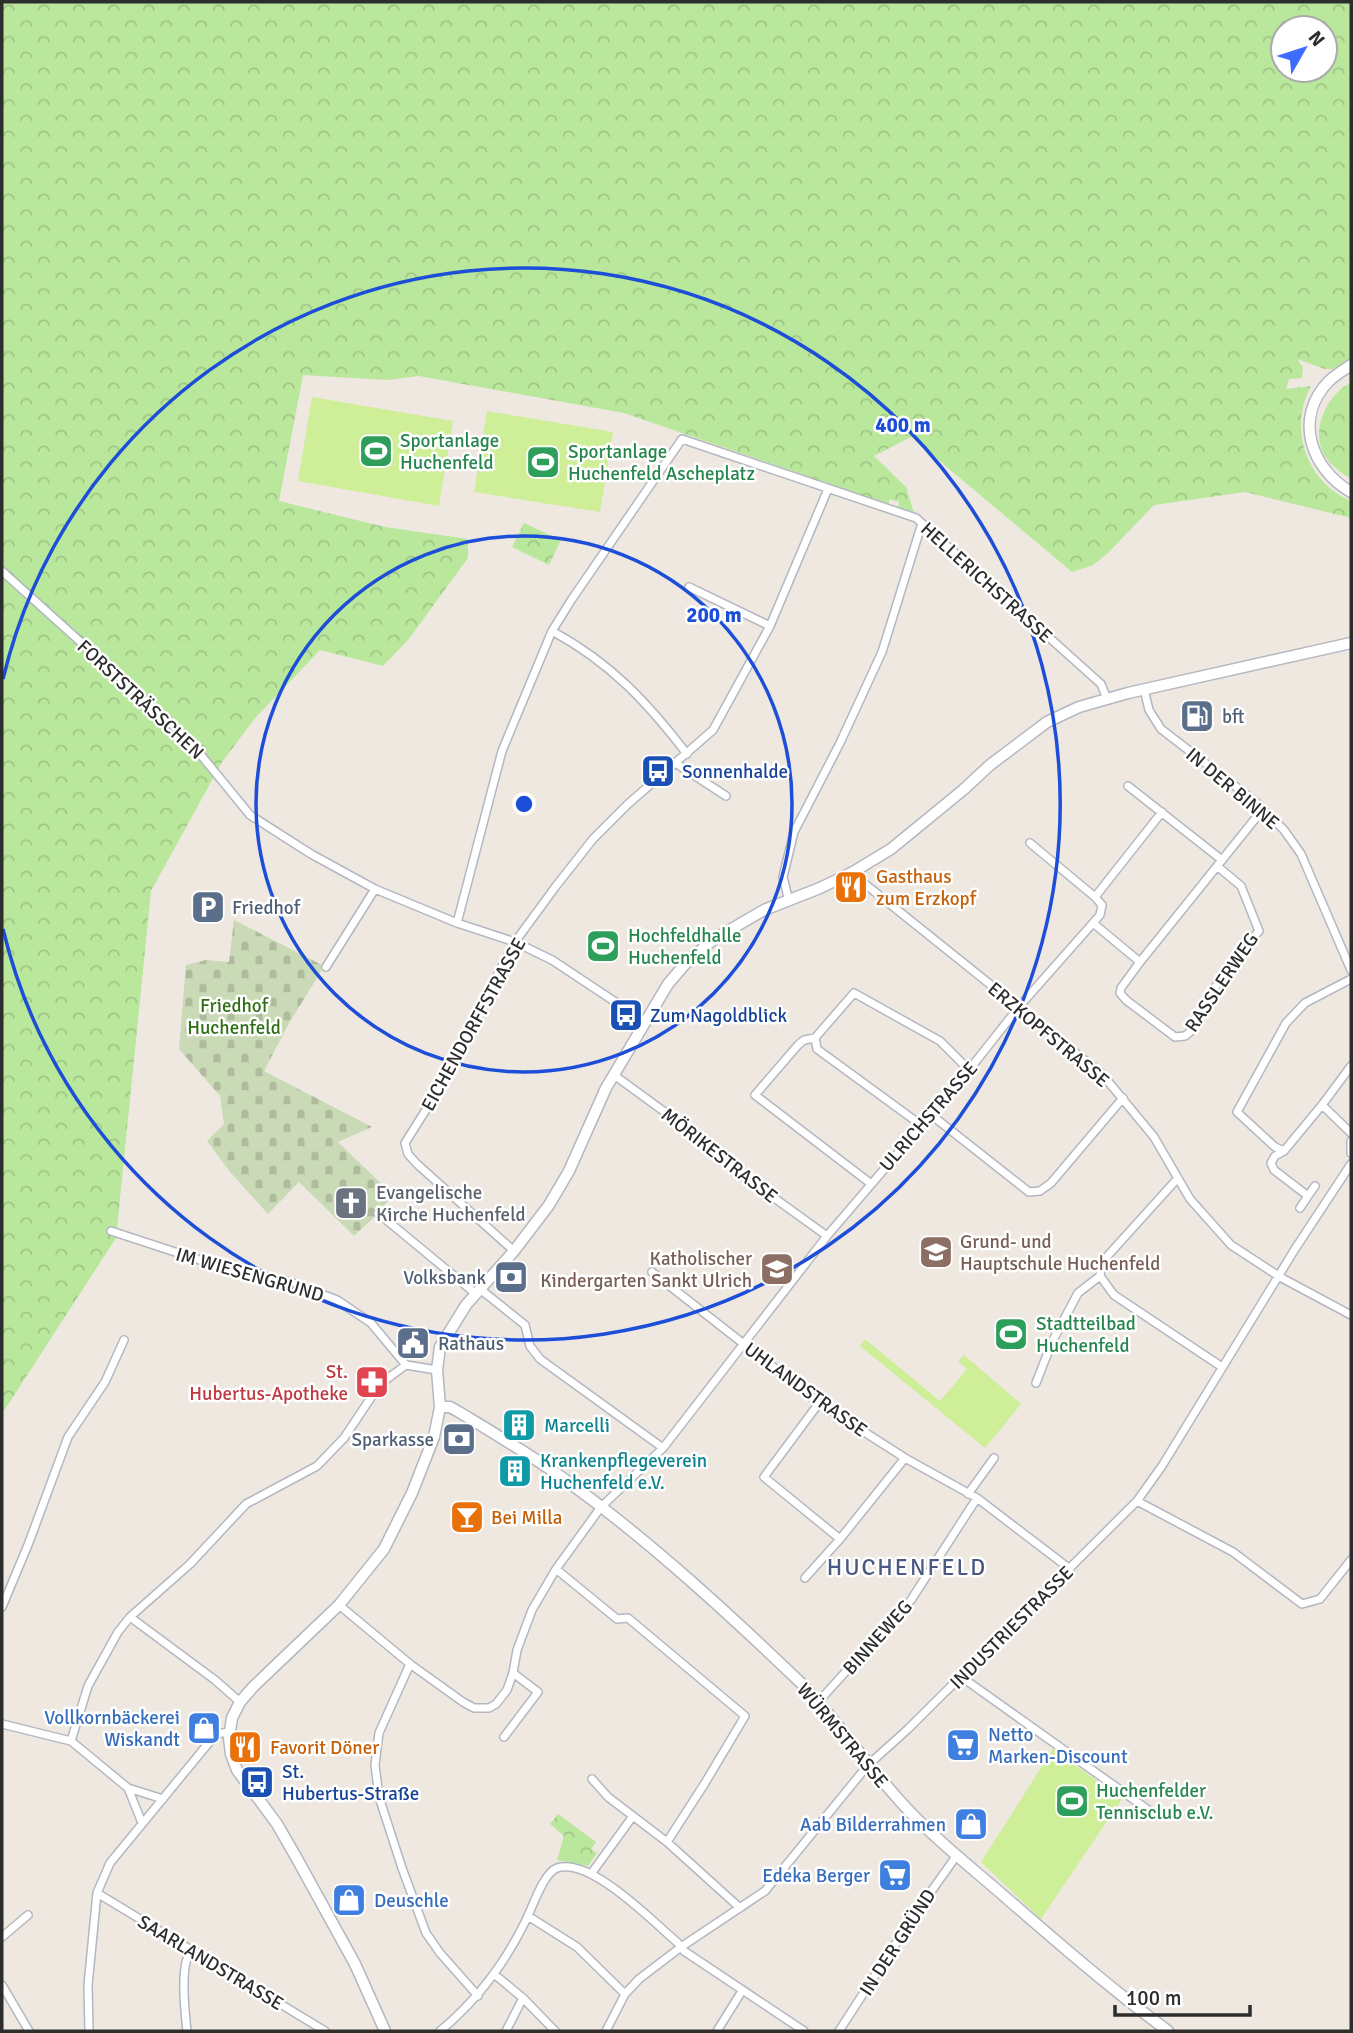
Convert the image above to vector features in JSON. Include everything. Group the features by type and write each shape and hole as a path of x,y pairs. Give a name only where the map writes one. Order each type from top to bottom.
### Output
{"main road":[{"path":"1351,366 1327,383 1317,400 1309,424 1317,459 1339,485 1351,492"},
{"path":"385,2031 355,1964 303,1869 277,1824 237,1770 231,1754 229,1732 240,1702 339,1605 384,1549 434,1437 439,1408 437,1370 440,1346 478,1291 514,1251 549,1205 569,1171 606,1088 668,984 686,963 714,939 764,910 853,872 891,849 1019,741 1047,722 1079,707 1144,689 1351,643"},
{"name":"WÜRMSTRASSE","path":"439,1408 450,1407 541,1464 636,1535 774,1658 818,1702 868,1765 915,1817 1069,1952 1168,2031"}],"street":[{"name":"HELLERICHSTRASSE","path":"457,923 502,751 552,631 682,439 916,518 1101,684 1107,699"},
{"name":"EICHENDORFFSTRASSE","path":"514,1251 417,1164 408,1154 405,1143 451,1070 480,1007 515,942 593,839 628,804 713,730 770,626 828,489"},
{"path":"789,901 783,877 794,832 840,743 882,652 922,523"},
{"name":"FORSTSTRÄSSCHEN","path":"2,571 187,738 250,815 311,854 375,888"},
{"path":"689,587 770,626"},
{"path":"552,631 583,648 618,676 652,711 687,754"},
{"name":"IN DER BINNE","path":"1144,689 1149,710 1161,729 1263,809 1284,830 1301,854 1351,970"},
{"path":"677,764 726,796"},
{"path":"1128,786 1162,812 1219,863"},
{"path":"1030,844 1095,897 1102,905 1100,915 1093,923 1140,962 1263,809"},
{"path":"1095,897 1162,812"},
{"name":"RASSLERWEG","path":"1140,962 1120,993 1175,1038 1185,1036 1191,1031 1225,970 1259,931 1241,886 1219,863"},
{"name":"ERZKOPFSTRASSE","path":"853,872 1018,1009 1102,1074 1154,1137 1191,1199 1231,1245 1280,1277 1351,1315"},
{"path":"327,967 375,888 457,923 515,942 552,960 644,1021"},
{"name":"ULRICHSTRASSE","path":"410,1664 474,1708 489,1708 496,1704 507,1690 517,1650 532,1610 556,1569 601,1507 663,1448 870,1183 1093,923"},
{"path":"1284,1151 1237,1112 1286,1023 1305,1003 1351,978"},
{"path":"870,1183 755,1095 798,1045 804,1040 815,1038 854,993 940,1041 969,1070"},
{"path":"815,1038 817,1049 921,1125"},
{"path":"1308,1196 1274,1170 1271,1163 1322,1105 1351,1066"},
{"name":"MÖRIKESTRASSE","path":"614,1075 699,1137 730,1166 827,1236"},
{"path":"930,1114 1029,1192 1040,1191 1051,1183 1123,1098"},
{"path":"1322,1105 1351,1133"},
{"path":"1351,1141 1351,1153"},
{"name":"INDUSTRIESTRASSE","path":"606,2031 625,1994 639,1979 681,1947 765,1891 868,1765 1137,1501 1162,1466 1351,1164"},
{"path":"1036,1383 1052,1342 1078,1293 1100,1276 1102,1262 1178,1178"},
{"path":"1300,1208 1315,1186"},
{"path":"378,1213 525,1325 530,1346 540,1359 663,1448"},
{"name":"IM WIESENGRUND","path":"111,1231 224,1268 290,1282 327,1295 372,1323 406,1365"},
{"name":"UHLANDSTRASSE","path":"652,1272 819,1403 905,1458 977,1499 1070,1569"},
{"path":"1100,1276 1114,1295 1222,1367"},
{"path":"2,1607 68,1437 105,1382 124,1340"},
{"path":"71,1741 88,1686 118,1632 130,1617 190,1564 246,1504 317,1466 344,1438 380,1384 406,1365 437,1370"},
{"path":"819,1403 764,1477 840,1539"},
{"path":"805,1578 905,1458"},
{"path":"968,1494 994,1458"},
{"name":"BINNEWEG","path":"818,1702 911,1600 977,1499"},
{"path":"1137,1501 1233,1552 1302,1604 1320,1599 1351,1560"},
{"path":"556,1569 617,1619 628,1618 745,1716 667,1842"},
{"path":"339,1605 410,1664 379,1733 375,1765 379,1797 426,1933 478,1996"},
{"path":"130,1617 215,1680 240,1702"},
{"path":"504,1737 538,1692 513,1673"},
{"path":"960,1676 1154,1814"},
{"path":"2,1724 71,1741 128,1788 163,1798"},
{"path":"89,2031 88,1985 97,1893 110,1863 216,1734 229,1732"},
{"path":"592,1779 608,1797 667,1842 740,1908"},
{"path":"128,1788 142,1823"},
{"path":"591,1874 633,1816"},
{"name":"IN DER GRÜND","path":"839,2031 957,1855"},
{"path":"440,2031 478,1996 528,1916 546,1878 552,1871 564,1867 591,1874 618,1891 681,1947 804,2031"},
{"name":"SAARLANDSTRASSE","path":"97,1893 325,2031"},
{"path":"2,1937 28,1915"},
{"path":"528,1916 577,1947 625,1994"},
{"path":"187,2031 184,1985 188,1953 192,1949"},
{"path":"494,1974 523,1998 555,2031"},
{"path":"2,1984 29,2031"},
{"path":"717,2031 742,1991"},
{"path":"506,2031 523,1998"}],"green space":[{"path":"2,2 1351,2 1351,359 1333,369 1325,369 1297,359 1303,367 1302,378 1289,379 1286,389 1311,386 1301,419 1306,452 1323,481 1351,501 1351,518 1245,492 1154,505 1108,553 1093,565 1072,572 911,437 874,456 906,487 914,513 898,507 899,502 890,499 888,504 624,413 419,376 387,380 303,375 279,501 385,527 468,539 468,558 408,640 383,666 320,650 256,717 222,762 151,891 116,1238 2,1414"},
{"path":"1351,383 1351,479 1336,468 1323,453 1319,433 1329,403"},
{"name":"Sportanlage Huchenfeld","path":"312,397 453,421 439,506 298,481"},
{"name":"Sportanlage Huchenfeld Ascheplatz","path":"487,411 613,432 600,512 474,492"},
{"path":"524,523 561,540 549,565 512,547"},
{"name":"Friedhof Huchenfeld","path":"234,920 324,966 264,1071 372,1127 338,1142 392,1194 380,1212 354,1236 299,1182 268,1214 230,1172 207,1141 224,1124 220,1096 179,1049 186,965 206,960 229,962"},
{"path":"865,1339 940,1401 967,1369 958,1361 964,1355 1021,1404 985,1448 860,1346"},
{"path":"1053,1749 1122,1799 1041,1919 981,1862"},
{"path":"558,1814 596,1842 591,1849 597,1853 588,1866 557,1860 564,1836 550,1824"}],"place":[{"name":"Sportanlage Huchenfeld","path":"376,451"},
{"name":"Sportanlage Huchenfeld Ascheplatz","path":"543,462"},
{"name":"bft","path":"1197,716"},
{"name":"Sonnenhalde","path":"658,771"},
{"name":"Gasthaus zum Erzkopf","path":"851,887"},
{"name":"Friedhof","path":"208,907"},
{"name":"Hochfeldhalle Huchenfeld","path":"603,946"},
{"name":"Zum Nagoldblick","path":"626,1015"},
{"name":"Evangelische Kirche Huchenfeld","path":"351,1203"},
{"name":"Grund- und Hauptschule Huchenfeld","path":"936,1252"},
{"name":"Katholischer Kindergarten Sankt Ulrich","path":"777,1269"},
{"name":"Volksbank","path":"511,1277"},
{"name":"Stadtteilbad Huchenfeld","path":"1011,1334"},
{"name":"Rathaus","path":"413,1343"},
{"name":"St. Hubertus-Apotheke","path":"372,1382"},
{"name":"Marcelli","path":"519,1425"},
{"name":"Sparkasse","path":"459,1439"},
{"name":"Krankenpflegeverein Huchenfeld e.V.","path":"515,1471"},
{"name":"Bei Milla","path":"467,1517"},
{"name":"Vollkornbäckerei Wiskandt","path":"204,1728"},
{"name":"Netto Marken-Discount","path":"963,1745"},
{"name":"Favorit Döner","path":"245,1747"},
{"name":"St. Hubertus-Straße","path":"257,1782"},
{"name":"Huchenfelder Tennisclub e.V.","path":"1072,1801"},
{"name":"Aab Bilderrahmen","path":"971,1824"},
{"name":"Edeka Berger","path":"895,1875"},
{"name":"Deuschle","path":"349,1900"}],"district":[{"name":"HUCHENFELD","path":"907,1567"}]}
